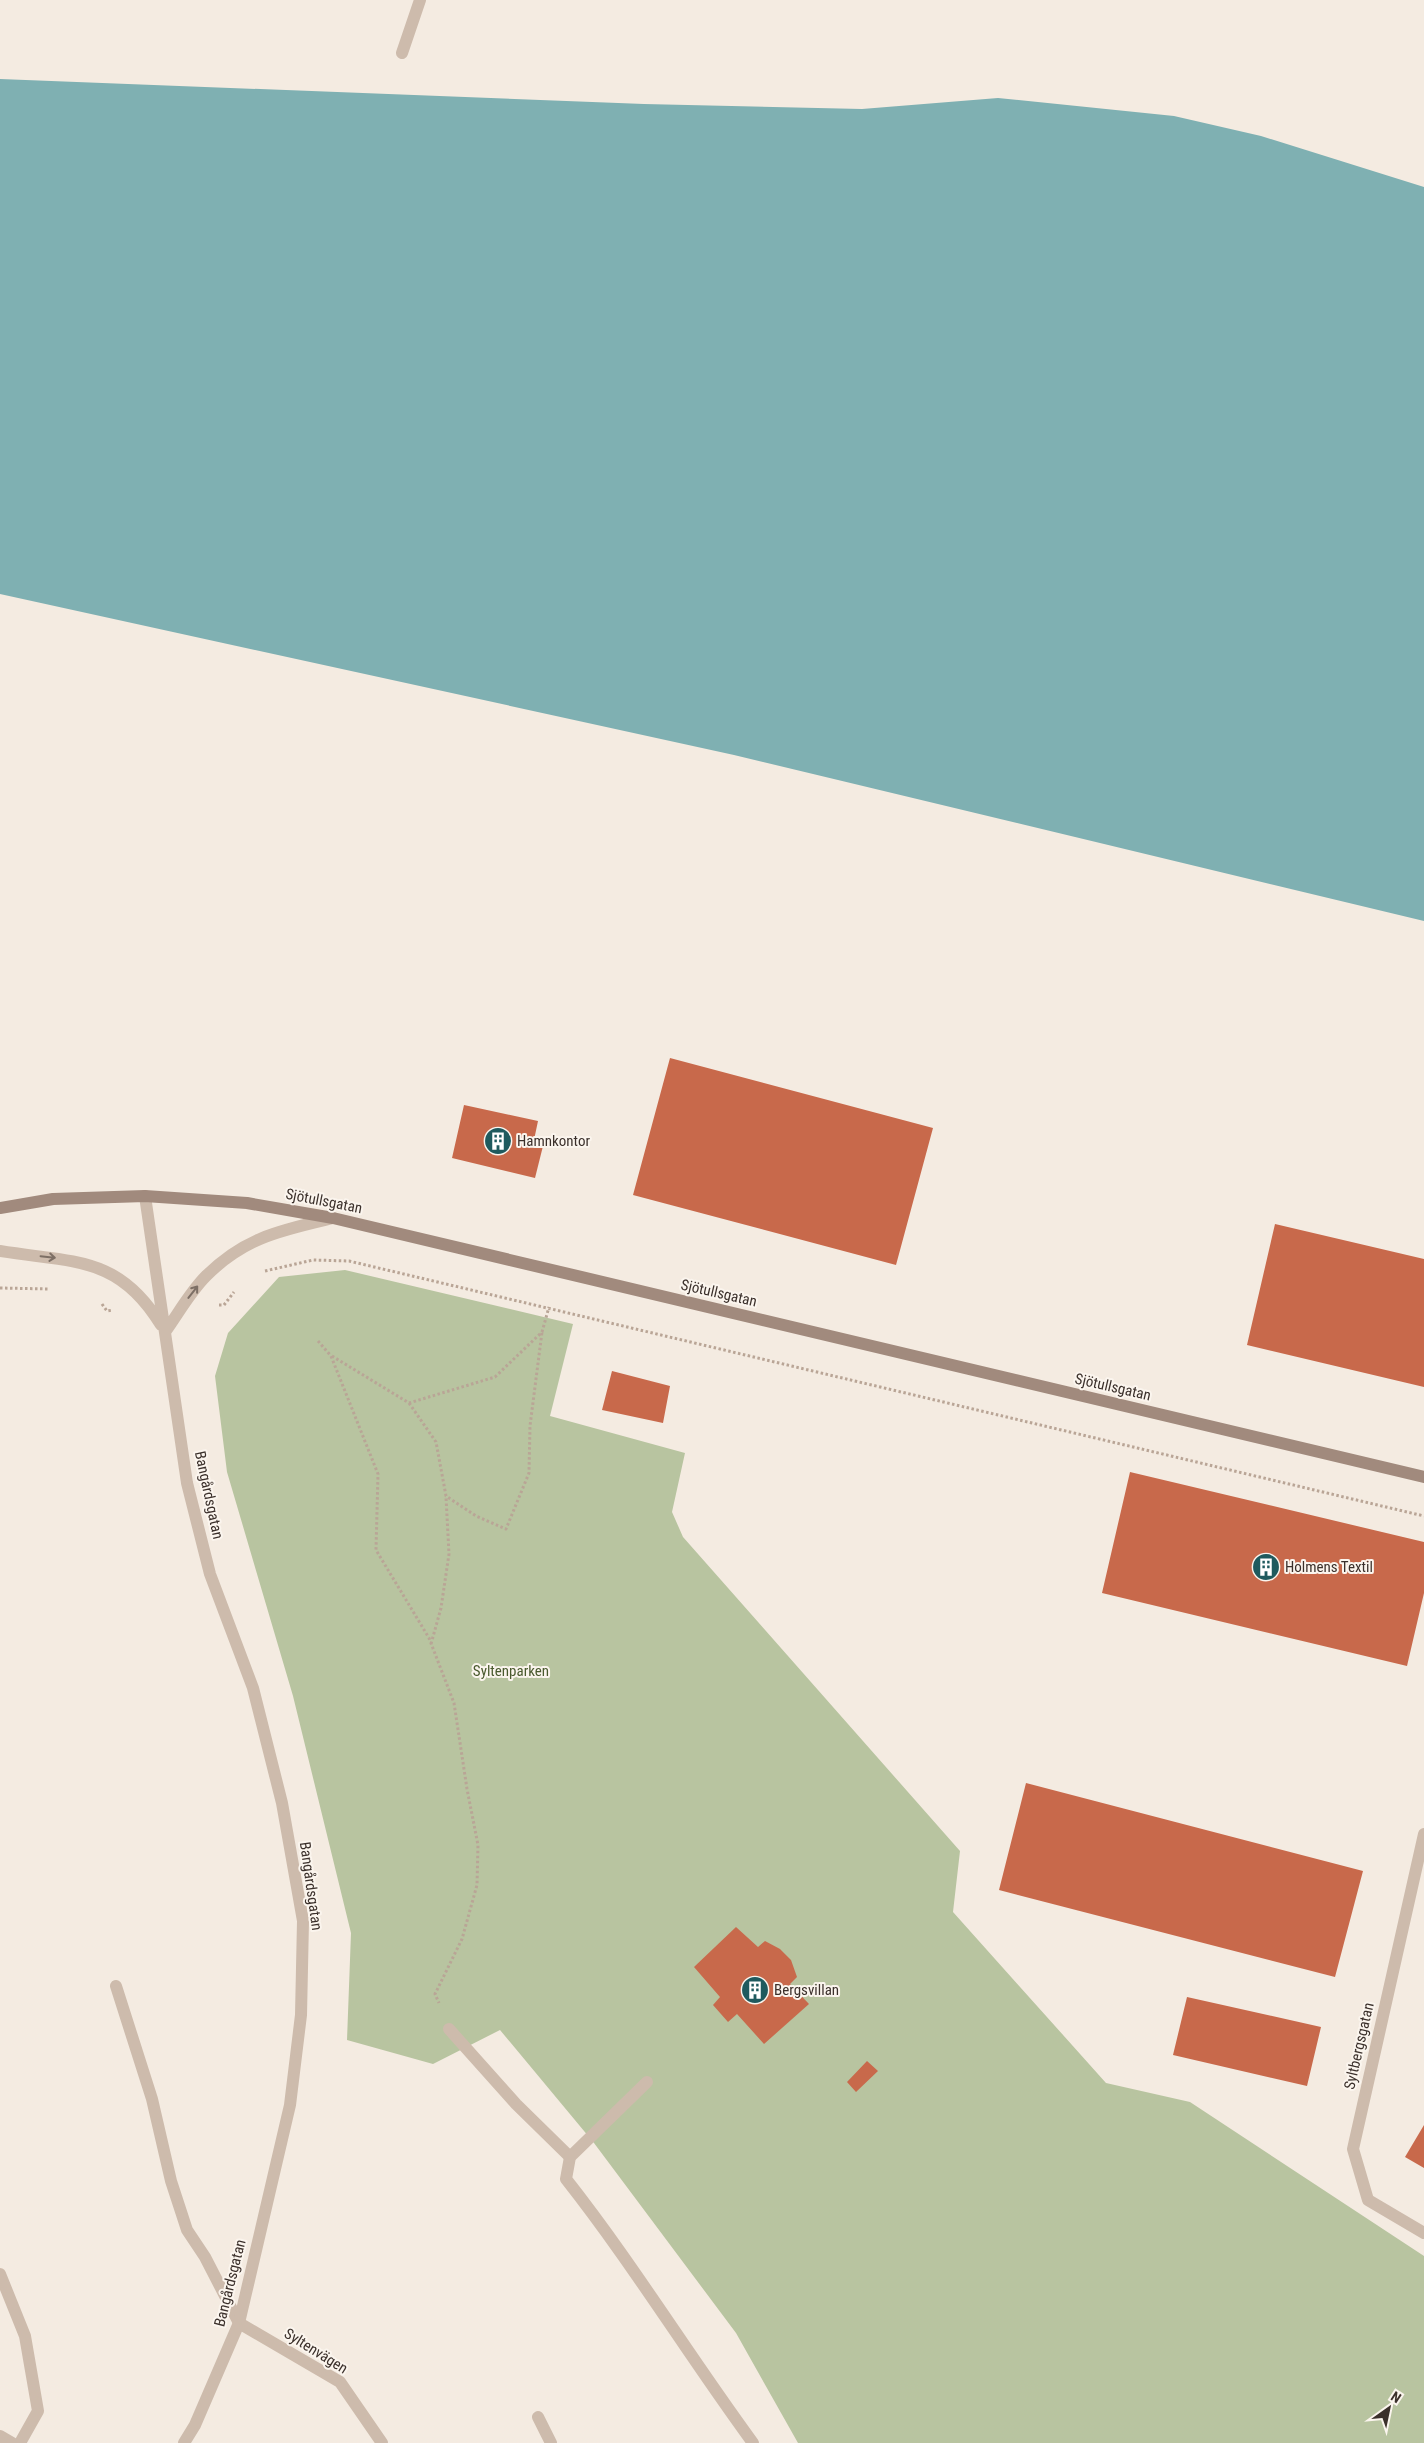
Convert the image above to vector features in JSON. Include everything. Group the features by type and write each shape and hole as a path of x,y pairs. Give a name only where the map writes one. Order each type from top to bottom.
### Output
{"main road":[{"name":"Sjötullsgatan","path":"0,1208 53,1199 145,1196 247,1202 334,1218 1424,1478"}],"street":[{"path":"402,53 420,0"},
{"name":"Bangårdsgatan","path":"145,1196 187,1483 210,1574 253,1688 282,1803 303,1921 301,2015 290,2104 239,2323 195,2425 184,2443"},
{"path":"164,1332 206,1276 245,1245 279,1231 334,1218"},
{"name":"Bangårdsgatan","path":"0,1251 76,1260 102,1269 131,1287 151,1309 164,1332"},
{"name":"Syltbergsgatan","path":"1424,1834 1353,2149 1368,2200 1424,2233"},
{"path":"116,1986 152,2099 171,2181 187,2230 205,2257 239,2323"},
{"path":"449,2029 516,2104 570,2157"},
{"path":"647,2082 570,2157 566,2179 602,2225 695,2364 753,2443"},
{"path":"0,2274 25,2336 38,2411 20,2443"},
{"name":"Syltenvägen","path":"239,2323 340,2382 382,2443"},
{"path":"538,2417 551,2443"},
{"path":"0,2436 12,2443"}],"path":[{"path":"259,1273 283,1265 313,1260 349,1260 1424,1516"},
{"path":"183,1307 224,1305 238,1287"},
{"path":"0,1288 56,1289"},
{"path":"98,1300 107,1310 151,1309"},
{"path":"446,1496 476,1516 506,1529 529,1473 530,1426 542,1332 549,1308"},
{"path":"409,1403 495,1377 542,1332"},
{"path":"318,1341 331,1356 409,1403 436,1442 446,1496 449,1554 442,1608 431,1644"},
{"path":"331,1356 378,1474 376,1550 431,1644 454,1703 467,1789 478,1845 477,1885 462,1939 435,1994 449,2029"}],"green space":[{"name":"Syltenparken","path":"345,1270 573,1324 550,1416 685,1453 672,1512 683,1537 960,1851 953,1912 1106,2083 1190,2102 1424,2256 1424,2443 798,2443 736,2333 594,2143 500,2030 433,2064 347,2040 351,1933 293,1696 227,1472 215,1376 228,1333 279,1277"}],"water":[{"path":"0,79 644,104 862,109 998,98 1174,116 1261,136 1424,187 1424,921 734,755 0,594"}],"building":[{"path":"670,1058 933,1128 896,1265 633,1195"},
{"name":"Hamnkontor","path":"464,1105 538,1121 534,1140 544,1142 535,1178 452,1158"},
{"path":"1275,1224 1424,1259 1424,1387 1247,1345"},
{"path":"612,1371 670,1386 663,1423 602,1410"},
{"name":"Holmens Textil","path":"1130,1472 1424,1542 1424,1593 1407,1666 1102,1593"},
{"path":"1026,1783 1363,1871 1335,1977 999,1890"},
{"name":"Bergsvillan","path":"736,1927 758,1947 765,1941 780,1949 791,1960 797,1977 790,1984 809,2004 764,2044 737,2014 728,2022 713,2005 720,1997 694,1967"},
{"path":"1187,1997 1321,2027 1307,2086 1173,2055"},
{"path":"867,2061 878,2071 856,2092 847,2082"},
{"path":"1424,2125 1424,2168 1405,2157"}],"place":[{"name":"Hamnkontor","path":"498,1141"},
{"name":"Holmens Textil","path":"1266,1567"},
{"name":"Bergsvillan","path":"755,1990"}]}
